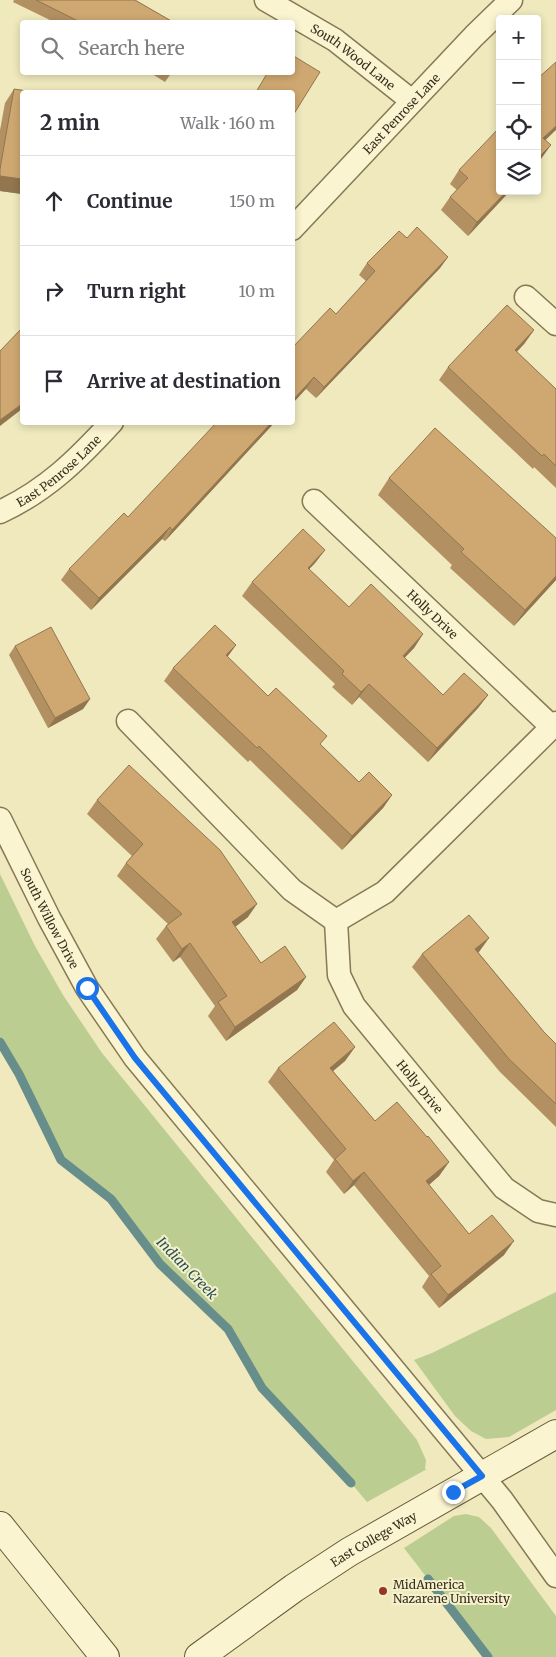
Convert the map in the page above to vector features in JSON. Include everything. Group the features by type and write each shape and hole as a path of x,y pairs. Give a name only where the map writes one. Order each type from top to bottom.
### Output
{"street":[{"name":"South Wood Lane","path":"266,0 335,40 412,101"},
{"name":"East Penrose Lane","path":"295,226 474,36 511,0"},
{"path":"526,297 556,324"},
{"name":"East Penrose Lane","path":"0,512 23,502 63,473 109,425"},
{"name":"Holly Drive","path":"314,501 554,725 385,892 336,921 339,975 354,1006 504,1188 538,1211 556,1215"},
{"path":"128,721 292,890 336,921"},
{"name":"South Willow Drive","path":"0,819 49,918 87,988 135,1058 502,1500 556,1576"},
{"name":"East College Way","path":"199,1657 294,1588 349,1552 556,1434"},
{"path":"0,1526 105,1657"}],"green space":[{"path":"0,874 35,946 63,995 102,1053 417,1440 426,1460 425,1469 427,1469 367,1502 262,1388 228,1329 160,1264 111,1199 61,1160 19,1074 0,1042"},
{"path":"556,1292 556,1410 509,1437 486,1439 471,1431 455,1416 414,1360"},
{"path":"466,1514 479,1517 491,1528 556,1616 556,1657 488,1657 404,1548 454,1516"}],"building":[{"path":"36,0 135,0 170,20 76,20"},
{"path":"295,57 320,72 295,112 295,90 257,90 266,75 295,75"},
{"path":"556,62 556,126 543,138 551,145 541,155 541,105 541,75"},
{"path":"14,89 21,90 20,179 0,176"},
{"path":"496,131 496,195 503,195 477,222 450,197 468,178 459,170"},
{"path":"417,227 448,257 324,387 314,377 295,398 295,345 330,308 336,314 375,271 367,263 399,231 407,238"},
{"path":"507,305 534,330 515,350 556,389 556,466 544,454 542,456 448,367"},
{"path":"20,330 20,405 0,420 0,351"},
{"path":"214,425 269,425 172,530 170,527 99,598 69,569 124,513 128,517"},
{"path":"435,428 556,538 556,576 525,610 461,552 464,549 389,478"},
{"path":"303,529 325,550 308,568 349,607 371,584 423,634 403,656 443,695 464,673 488,695 437,748 369,684 361,692 342,674 344,671 252,582"},
{"path":"215,625 236,645 226,655 268,696 276,688 327,736 320,744 359,782 369,772 392,795 352,836 259,746 257,748 173,668"},
{"path":"51,627 90,699 55,718 15,646"},
{"path":"129,765 220,850 257,904 232,922 261,963 285,946 306,977 235,1027 218,1002 227,996 190,943 182,949 166,926 182,914 126,863 143,844 97,800"},
{"path":"469,915 489,938 475,949 556,1044 556,1104 509,1059 422,954"},
{"path":"334,1022 355,1047 330,1068 375,1121 397,1102 428,1136 449,1162 426,1181 469,1234 492,1215 514,1241 448,1295 431,1274 441,1266 364,1172 353,1181 335,1159 346,1149 278,1068"}],"waterway":[{"name":"Indian Creek","path":"0,1042 19,1074 61,1160 111,1199 160,1264 228,1329 262,1388 351,1483"},
{"name":"Indian Creek","path":"428,1579 488,1657"}],"place":[{"name":"MidAmerica Nazarene University","path":"383,1591"}],"route":[{"path":"87,988 135,1058 482,1476 453,1492"}]}
